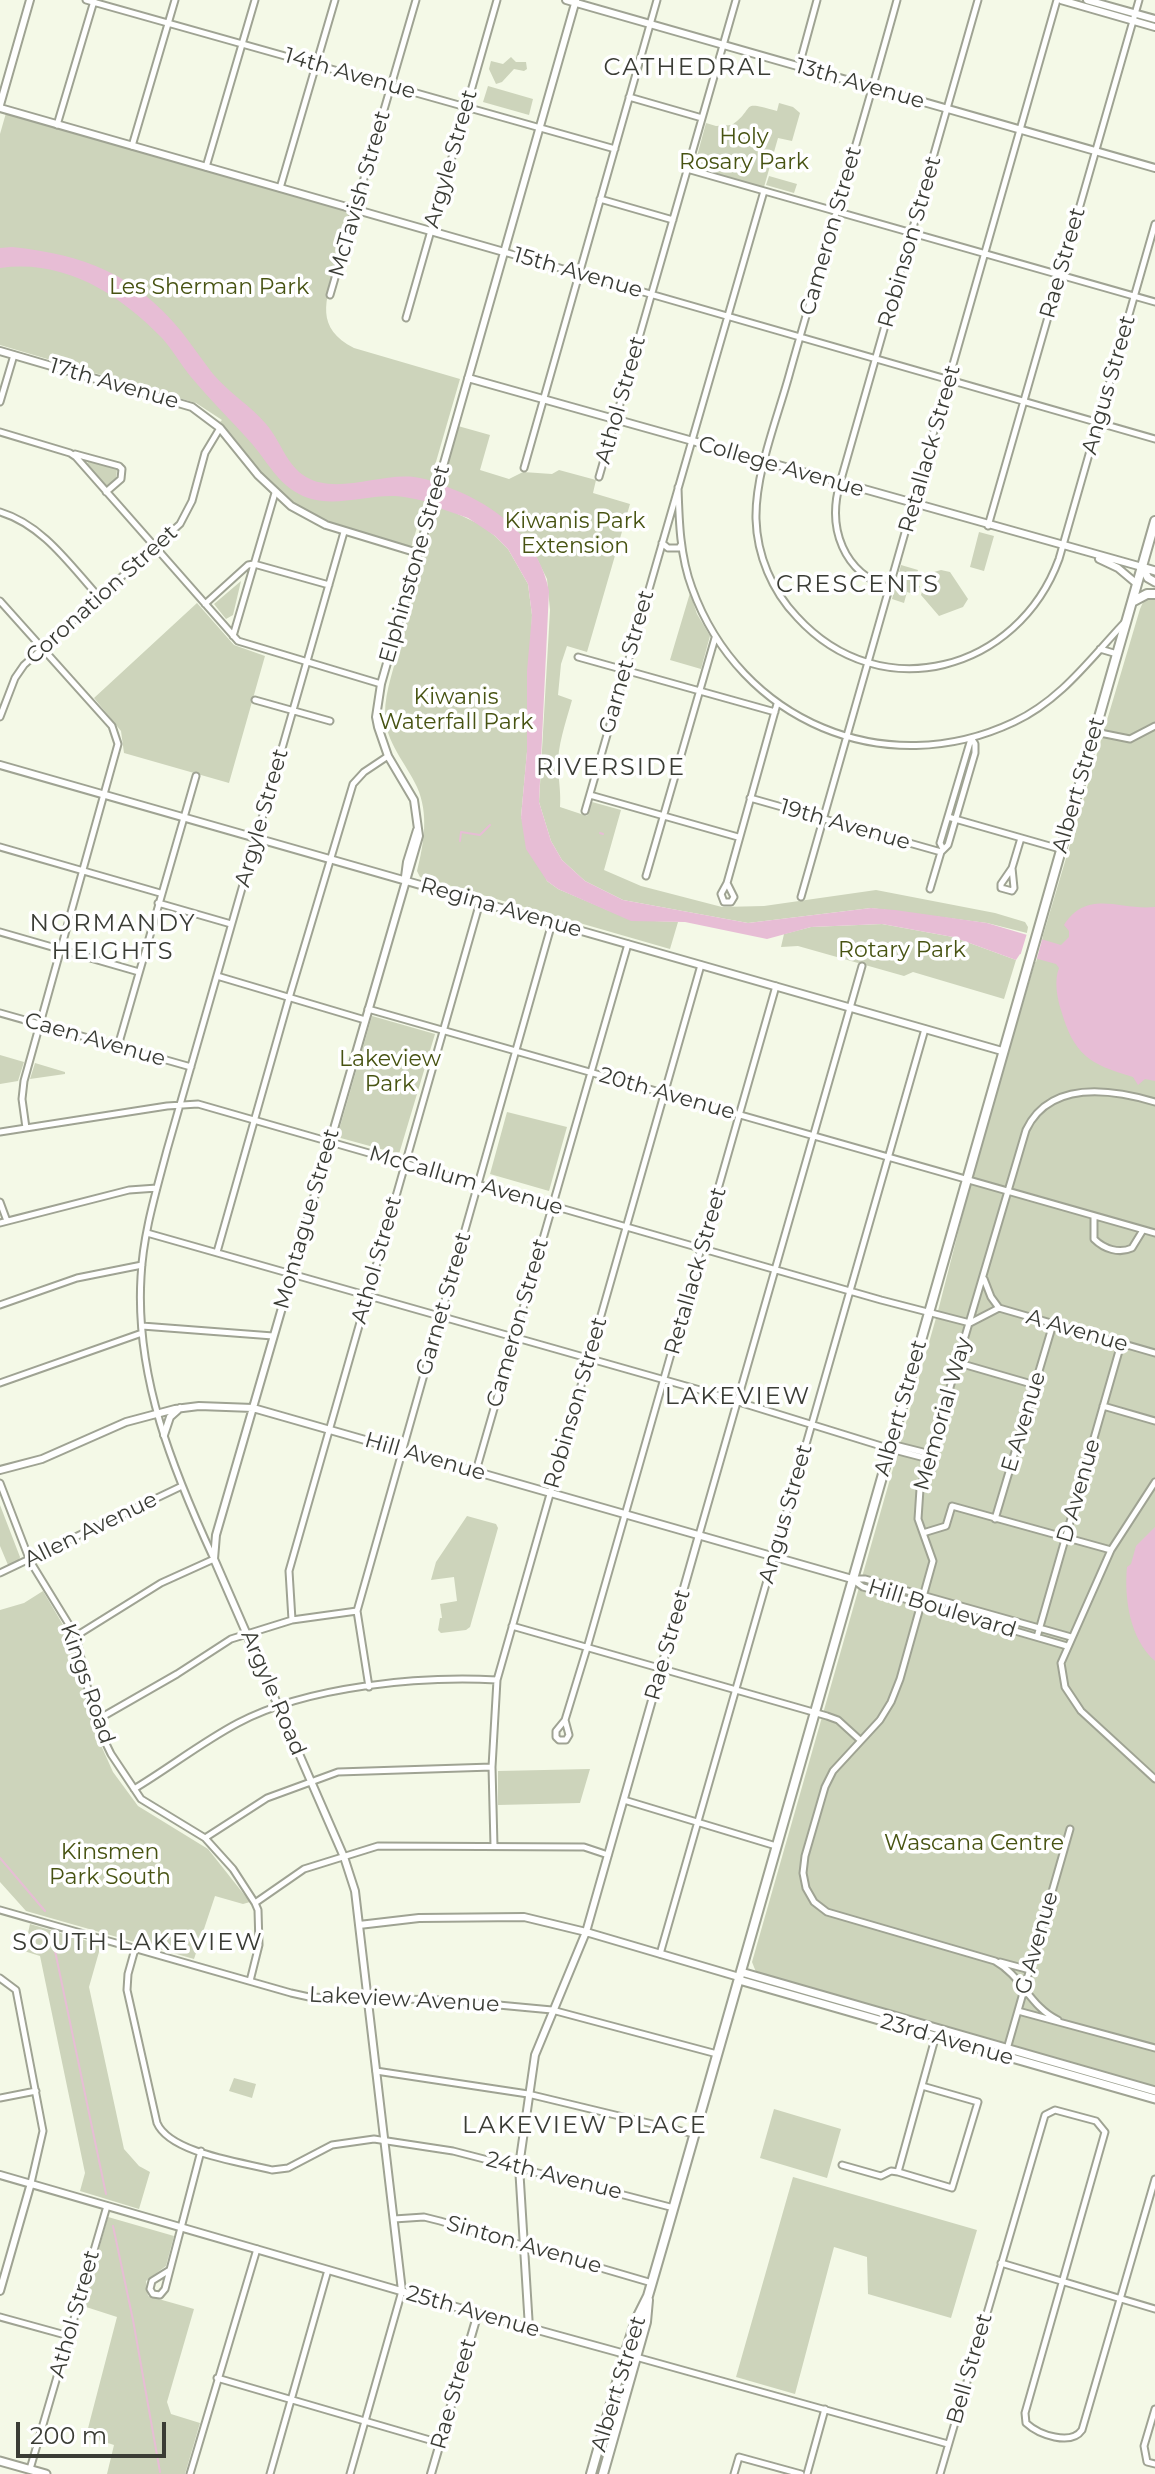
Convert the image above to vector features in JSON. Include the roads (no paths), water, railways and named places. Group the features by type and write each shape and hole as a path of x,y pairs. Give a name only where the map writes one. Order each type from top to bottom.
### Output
{"main road":[{"name":"Albert Street","path":"603,2474 636,2320 648,2296 674,2208 1155,521"},
{"name":"College Avenue","path":"1142,567 1155,571"},
{"path":"1142,567 1148,578 1155,582"},
{"path":"1132,603 1147,594 1155,594"},
{"name":"23rd Avenue","path":"740,1976 1155,2091"},
{"name":"23rd Avenue","path":"1006,2052 1155,2099"},
{"name":"Albert Street","path":"591,2474 630,2355"},
{"path":"0,2461 46,2474"}],"street":[{"path":"0,107 30,0"},
{"path":"132,146 175,0"},
{"path":"206,167 255,0"},
{"path":"280,188 335,0"},
{"name":"McTavish Street","path":"330,295 416,0"},
{"name":"Argyle Street","path":"406,318 497,0"},
{"name":"13th Avenue","path":"566,0 1155,168"},
{"path":"524,468 657,0"},
{"name":"Athol Street","path":"599,477 736,0"},
{"path":"799,66 817,0"},
{"name":"Cameron Street","path":"869,663 839,651 815,636 788,608 775,588 764,559 756,506 765,462 897,0"},
{"name":"Robinson Street","path":"890,588 865,576 849,559 840,545 834,517 840,483 978,0"},
{"path":"1059,0 1155,19"},
{"name":"Retallack Street","path":"801,897 1059,0"},
{"path":"1087,0 1155,27"},
{"name":"Rae Street","path":"988,526 1139,0"},
{"path":"57,125 91,1"},
{"name":"14th Avenue","path":"91,1 615,149"},
{"name":"Elphinstone Street","path":"388,756 376,717 381,684 576,1"},
{"path":"629,97 702,118"},
{"name":"15th Avenue","path":"0,107 1155,439"},
{"path":"687,169 1155,302"},
{"name":"Garnet Street","path":"585,811 764,191"},
{"path":"600,199 673,220"},
{"name":"Angus Street","path":"869,663 894,668 924,668 952,663 986,648 1012,631 1037,604 1052,577 1062,547 1155,224"},
{"name":"17th Avenue","path":"0,351 180,403 205,415 220,428 275,493 309,517 344,532 418,553"},
{"path":"0,402 14,355"},
{"name":"College Avenue","path":"468,378 1093,556 1142,567"},
{"name":"Coronation Street","path":"0,717 15,678 24,665 180,524 205,453 220,428"},
{"path":"0,432 119,466 122,469 121,479 106,492"},
{"path":"70,453 233,636 245,645 381,684"},
{"path":"678,487 681,544 690,585 715,637 742,672 777,704 810,723 848,737 904,746 943,744 971,738 1031,713 1074,679 1126,621"},
{"path":"233,636 275,493"},
{"path":"0,512 20,518 42,534 99,597"},
{"name":"Argyle Street","path":"179,1104 344,532"},
{"path":"662,543 672,549 679,548 681,544"},
{"name":"College Avenue","path":"1093,556 1118,568 1137,584"},
{"path":"205,604 248,565 254,564 329,585"},
{"path":"0,601 117,734 118,754 24,1082 22,1099 26,1128"},
{"path":"646,876 715,637"},
{"path":"1100,649 1117,654"},
{"path":"578,657 775,712"},
{"path":"255,700 330,721"},
{"path":"727,883 777,704"},
{"path":"1094,732 1130,739 1155,726"},
{"path":"942,851 940,843 971,738"},
{"path":"930,889 942,851 948,845 975,753 971,738"},
{"path":"217,1252 353,784 364,772 388,756"},
{"name":"Montague Street","path":"214,1559 216,1535 419,836 414,800 388,756"},
{"name":"Regina Avenue","path":"0,765 925,1029 1003,1047"},
{"path":"118,1046 196,776"},
{"path":"590,795 738,837"},
{"name":"19th Avenue","path":"750,798 942,851"},
{"path":"948,817 1060,852"},
{"path":"1012,868 1021,838"},
{"path":"0,847 160,893"},
{"name":"Athol Street","path":"292,1620 289,1571 480,902"},
{"path":"158,903 231,924"},
{"name":"Garnet Street","path":"369,1687 357,1611 552,923"},
{"path":"0,932 139,972"},
{"name":"Cameron Street","path":"476,1471 628,944"},
{"name":"Robinson Street","path":"494,1846 492,1767 497,1680 701,965"},
{"name":"Rae Street","path":"529,2328 519,2166 535,2055 586,1932 862,966"},
{"path":"217,976 365,1020"},
{"name":"Retallack Street","path":"587,1648 776,986"},
{"name":"20th Avenue","path":"368,1009 1155,1233"},
{"name":"Caen Avenue","path":"0,1013 191,1067"},
{"name":"Angus Street","path":"660,1954 925,1029"},
{"name":"Memorial Way","path":"1058,2020 1037,2006 1008,1969 995,1961 841,1917 820,1907 804,1881 805,1856 825,1787 837,1765 880,1720 891,1702 924,1595 933,1561 918,1519 917,1501 1021,1142 1031,1120 1053,1101 1076,1093 1109,1090 1155,1102"},
{"name":"McCallum Avenue","path":"0,1132 179,1104 198,1104 928,1312"},
{"name":"Argyle Road","path":"179,1104 157,1188 142,1265 142,1330 146,1368 156,1414 182,1486 280,1707 344,1857 355,1891 402,2291"},
{"path":"0,1202 3,1222 129,1190 157,1188"},
{"path":"1094,1216 1094,1239 1109,1249 1119,1251 1132,1248 1143,1230"},
{"path":"147,1233 812,1424 923,1452 931,1457"},
{"path":"0,1305 77,1278 142,1265"},
{"name":"A Avenue","path":"983,1277 999,1308 1155,1353"},
{"name":"A Avenue","path":"970,1323 999,1308"},
{"path":"928,1312 970,1323"},
{"name":"E Avenue","path":"995,1519 1053,1324"},
{"path":"0,1383 142,1330 273,1336"},
{"name":"D Avenue","path":"1037,1637 1121,1344"},
{"path":"959,1363 1035,1385"},
{"path":"1103,1406 1155,1421"},
{"path":"164,1435 170,1417 180,1408"},
{"name":"Hill Avenue","path":"0,1470 42,1459 126,1422 180,1408 253,1408 852,1579"},
{"path":"1155,1482 1111,1550 1061,1663 1071,1698 1081,1711 1155,1779"},
{"name":"Kings Road","path":"0,1483 30,1561 76,1636 95,1721 111,1754 141,1799 205,1838 233,1869 255,1903 259,1945 250,1981"},
{"name":"Allen Avenue","path":"0,1573 182,1486"},
{"path":"923,1533 946,1526 952,1506 1111,1550"},
{"path":"200,1530 216,1535"},
{"path":"76,1636 161,1583 214,1559"},
{"name":"Hill Boulevard","path":"852,1579 865,1579 1071,1637"},
{"name":"Hill Boulevard","path":"852,1579 863,1587 1067,1646"},
{"path":"95,1721 231,1639 292,1620 357,1611"},
{"path":"512,1626 838,1720 860,1740"},
{"path":"565,1720 587,1648"},
{"path":"134,1789 239,1723 301,1698 457,1678 497,1680"},
{"path":"205,1838 267,1798 338,1772 492,1767"},
{"path":"624,1800 776,1846"},
{"name":"G Avenue","path":"1006,2052 1070,1829"},
{"path":"255,1903 304,1869 378,1846 584,1847 608,1855"},
{"name":"Lakeview Avenue","path":"0,1910 309,1997 445,2000 552,2010 717,2054"},
{"name":"23rd Avenue","path":"359,1925 419,1918 524,1917 740,1976"},
{"name":"24th Avenue","path":"135,1949 127,1990 157,2123 160,2131 177,2144 272,2170 288,2168 332,2145 374,2139 453,2151 519,2166 674,2208"},
{"path":"995,1961 1030,1970"},
{"path":"0,1978 16,1990 43,2131 0,2291"},
{"name":"Memorial Way","path":"1018,2011 1155,2048"},
{"path":"898,2172 937,2033"},
{"path":"376,2071 528,2094 695,2134"},
{"path":"842,2165 881,2176 891,2171 898,2172 952,2188 978,2102 922,2086"},
{"path":"0,2098 36,2091"},
{"name":"Bell Street","path":"940,2474 1045,2115 1055,2110 1096,2121 1105,2132 1063,2282"},
{"path":"168,2271 152,2281 150,2289 153,2294 160,2295 165,2289 201,2151"},
{"name":"25th Avenue","path":"0,2175 529,2328 948,2444"},
{"path":"1063,2282 1025,2413 1026,2423 1030,2427 1067,2439 1080,2434 1155,2179"},
{"name":"Athol Street","path":"30,2469 107,2206"},
{"name":"Sinton Avenue","path":"394,2219 424,2217 652,2283"},
{"path":"190,2474 257,2249"},
{"path":"1001,2263 1155,2309"},
{"path":"270,2474 328,2270"},
{"path":"350,2474 402,2291"},
{"name":"Rae Street","path":"431,2474 478,2313"},
{"path":"0,2317 69,2336"},
{"path":"217,2378 440,2443"},
{"path":"734,2474 739,2457 804,2474 825,2409"},
{"path":"1155,2409 1144,2446 1147,2462 1155,2464"}],"waterway":[{"path":"460,841 461,832 480,835 490,825"},
{"path":"0,1858 45,1911"},
{"path":"54,1946 106,2194"},
{"path":"113,2226 160,2472"}],"district":[{"name":"CATHEDRAL","path":"688,68"},
{"name":"CRESCENTS","path":"858,585"},
{"name":"RIVERSIDE","path":"611,768"},
{"name":"NORMANDY HEIGHTS","path":"113,938"},
{"name":"LAKEVIEW","path":"738,1397"},
{"name":"SOUTH LAKEVIEW","path":"138,1943"},
{"name":"LAKEVIEW PLACE","path":"585,2126"}],"park label":[{"name":"Holy Rosary Park","path":"744,150"},
{"name":"Les Sherman Park","path":"209,288"},
{"name":"Kiwanis Park Extension","path":"575,534"},
{"name":"Kiwanis Waterfall Park","path":"456,710"},
{"name":"Rotary Park","path":"902,951"},
{"name":"Lakeview Park","path":"390,1072"},
{"name":"Wascana Centre","path":"974,1844"},
{"name":"Kinsmen Park South","path":"110,1866"}]}
